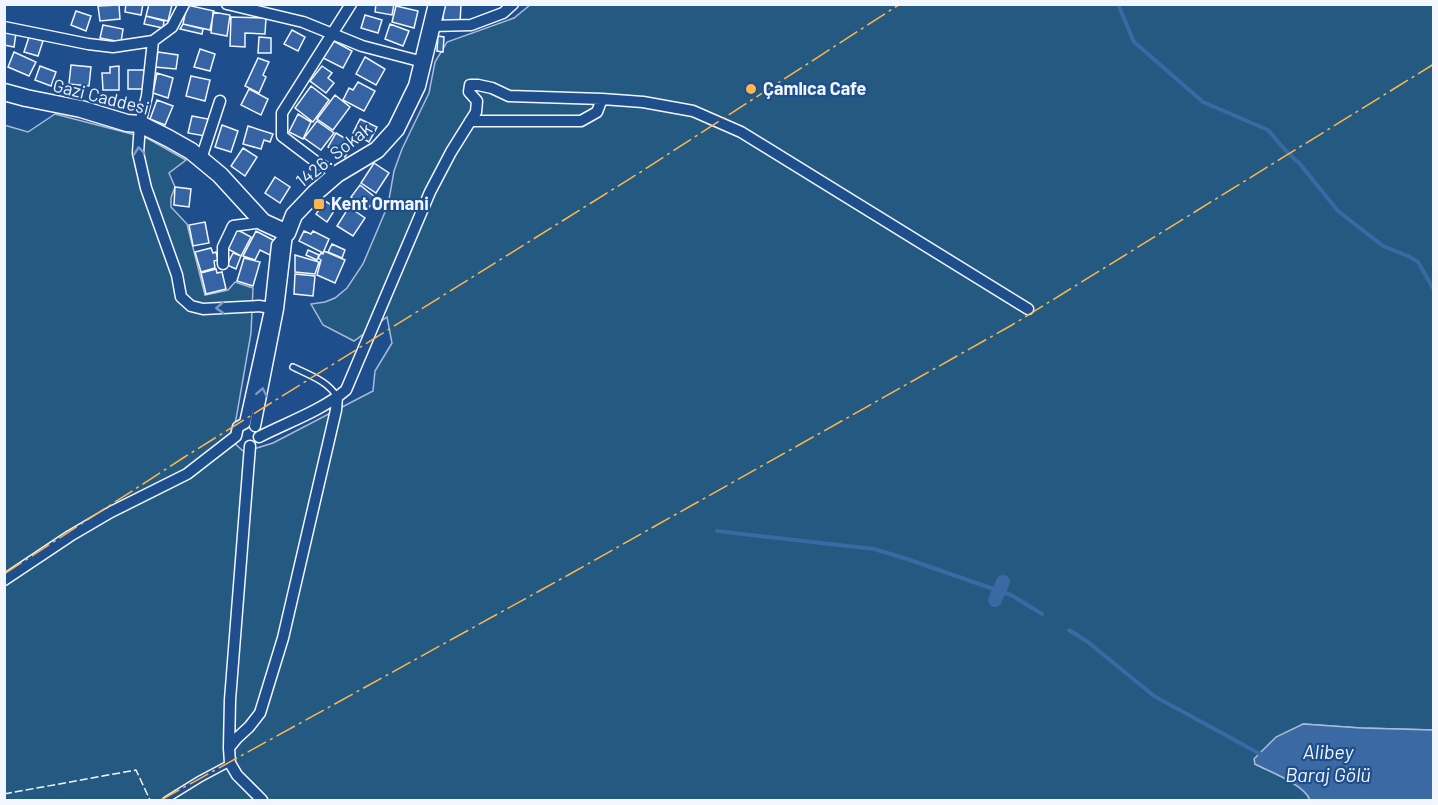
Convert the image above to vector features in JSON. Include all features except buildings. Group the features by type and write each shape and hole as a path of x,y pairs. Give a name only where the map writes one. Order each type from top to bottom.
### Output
{"street":[{"path":"4,27 113,47 153,41 172,27 184,4"},
{"path":"227,4 261,8 362,46 423,62"},
{"path":"337,174 315,161 282,136 282,113 351,4"},
{"name":"1426. Sokak","path":"287,233 294,215 315,193 337,174 377,150 396,129 417,86 436,4"},
{"path":"432,26 471,25 503,13 513,4"},
{"path":"153,41 147,96 140,124 138,153 146,188 177,275 181,297 191,306 203,309 259,306 274,308"},
{"path":"236,436 241,444 250,446 256,444 260,437 308,414 346,390 430,192 476,112 477,101 469,92 470,85 492,87 509,96 643,102 693,111 741,132 1028,309"},
{"name":"Gazi Caddesi","path":"4,92 81,109 127,123 140,124 192,151 228,182 263,222 287,233"},
{"path":"470,121 581,121 597,112 602,99"},
{"path":"201,159 220,101"},
{"path":"223,264 223,248 233,226 263,222"},
{"path":"250,424 274,308 277,245 287,233"},
{"path":"228,748 260,713 283,638 338,397"},
{"path":"250,424 259,432 260,437"},
{"path":"4,580 111,512 187,474 236,436 238,428 250,424"},
{"path":"250,446 228,748 230,763 250,796 262,801"}],"lane":[{"path":"293,367 323,382 338,397"},
{"path":"166,801 230,763"}],"shaded area":[{"path":"530,5 1433,5 1433,730 1303,724 1255,764 1294,784 1307,794 1310,800 5,800 4,125 28,132 55,114 147,138 186,160 169,173 175,187 171,207 187,224 205,295 228,290 235,282 253,288 251,333 235,425 228,437 244,452 273,443 373,391 375,371 392,343 387,317 354,341 323,325 311,304 335,298 347,288 363,264 388,205 394,171 402,149 429,93 435,62 447,42 514,18"}],"water":[{"name":"Alibey Baraj Gölü","path":"1303,724 1433,730 1433,800 1310,800 1307,794 1294,784 1255,764 1254,759 1276,737"}],"waterway":[{"path":"1118,4 1134,42 1203,102 1268,130 1300,164 1338,211 1383,246 1418,262 1434,290"},
{"path":"717,531 874,549 1011,595 1042,614"},
{"path":"995,600 1003,582"},
{"path":"1069,630 1088,642 1154,696 1262,755"}],"fence":[{"path":"4,794 136,770 150,800"}],"power":[{"path":"4,574 183,458 639,173 900,4"},
{"path":"161,800 570,574 1012,325 1434,64"}],"place":[{"name":"Çamlıca Cafe","path":"751,89"},
{"name":"Kent Ormani","path":"319,204"}]}
